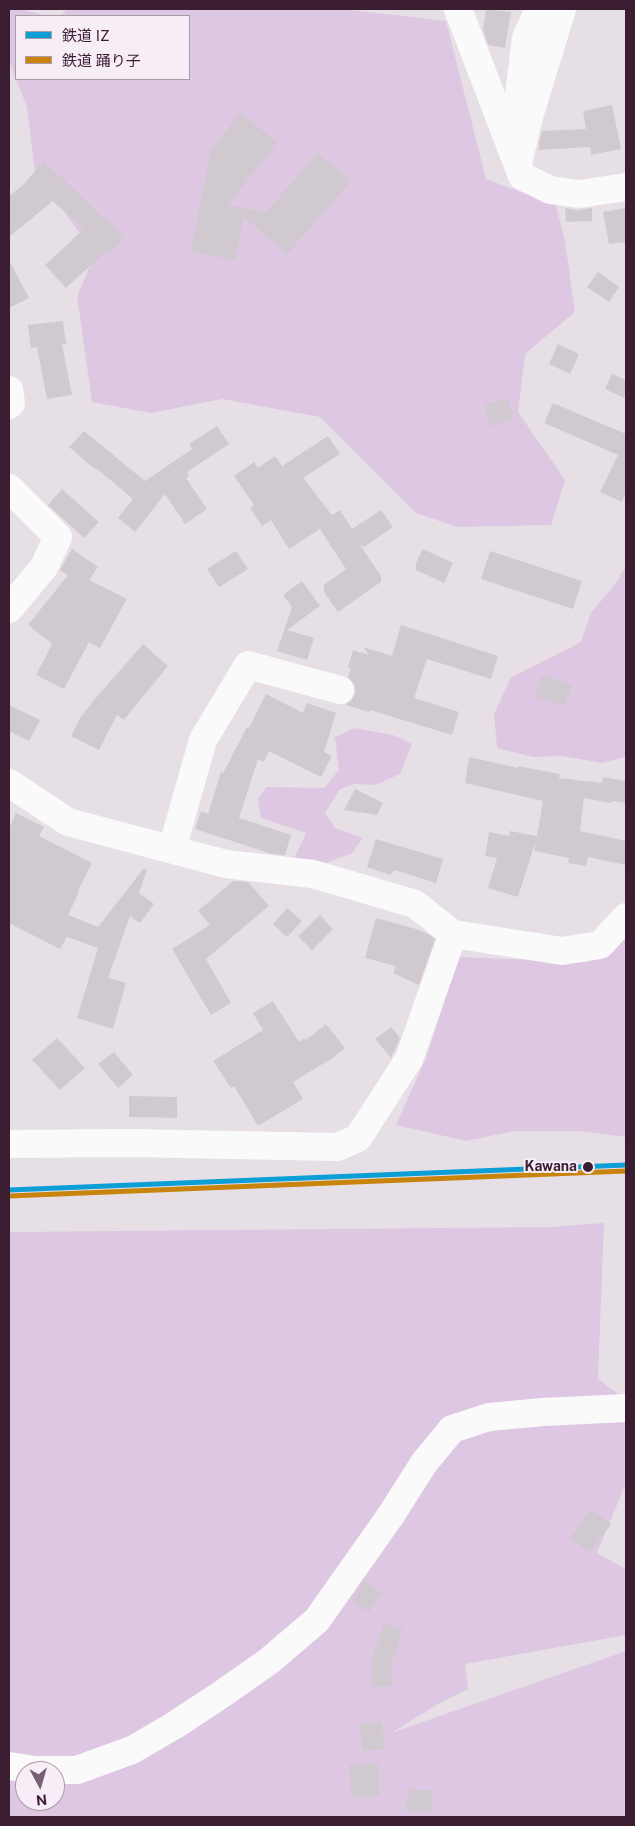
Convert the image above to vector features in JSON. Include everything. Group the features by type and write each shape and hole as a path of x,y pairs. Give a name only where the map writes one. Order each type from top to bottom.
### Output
{"street":[{"path":"458,9 522,176 550,190 579,194 626,187"},
{"path":"529,117 519,95 526,38 539,9"},
{"path":"518,163 529,117 562,9"},
{"path":"9,390 11,402 9,405"},
{"path":"9,488 58,537 44,567 9,610"},
{"path":"172,849 203,740 248,665 340,690"},
{"path":"9,783 68,822 226,864 312,874 415,904 454,934 562,951 600,945 626,917"},
{"path":"9,1144 130,1143 338,1147 358,1138 409,1059 454,934"},
{"path":"9,1766 35,1770 77,1770 132,1750 175,1725 269,1661 317,1620 391,1515 424,1463 452,1429 489,1417 626,1408"}],"shaded area":[{"path":"9,9 20,9 43,15 15,15 15,76 9,61"},
{"path":"67,9 342,9 446,21 486,179 556,205 565,241 575,312 525,354 518,412 565,480 551,525 457,527 416,513 320,417 222,399 151,413 92,402 77,296 95,254 35,171 27,107 16,80 190,80 190,15 62,15"},
{"path":"626,566 626,757 602,763 562,756 533,757 497,748 494,714 511,677 581,642 591,613 615,584"},
{"path":"354,728 393,735 412,744 400,774 375,785 354,784 340,789 325,813 335,828 363,838 352,853 318,866 293,861 306,833 261,818 258,799 266,787 324,788 339,770 335,737"},
{"path":"626,937 626,1137 580,1131 515,1131 466,1141 396,1125 426,1058 459,957 586,962 612,951"},
{"path":"604,1223 598,1379 626,1400 626,1483 597,1553 626,1569 626,1635 465,1664 468,1689 440,1703 391,1733 626,1651 626,1817 9,1817 9,1232 550,1227"}],"building":[{"path":"486,9 511,12 505,48 488,45 483,30"},
{"path":"612,105 621,149 591,155 590,147 539,150 542,131 586,129 583,111"},
{"path":"240,113 277,142 228,205 266,212 318,153 351,181 287,254 244,217 235,260 191,252 211,150"},
{"path":"44,161 124,237 109,254 106,251 66,288 45,265 84,229 53,201 9,237 9,196 23,185"},
{"path":"565,208 577,210 592,208 592,221 566,222"},
{"path":"626,208 626,242 609,244 603,212"},
{"path":"9,260 29,298 9,308"},
{"path":"598,272 619,287 609,302 587,287"},
{"path":"63,321 66,344 62,344 72,395 47,399 37,347 31,348 28,325"},
{"path":"558,344 579,354 570,374 549,364"},
{"path":"612,374 626,380 626,399 605,389"},
{"path":"508,399 513,420 490,426 485,404"},
{"path":"553,403 626,434 626,492 622,502 600,492 618,455 544,423"},
{"path":"217,426 229,444 187,472 189,476 186,478 207,509 185,524 165,494 135,532 118,518 133,499 69,447 84,431 145,481 192,449 189,444"},
{"path":"328,436 340,454 303,478 332,515 340,510 352,529 381,510 393,527 364,547 360,545 381,576 381,582 338,612 324,592 324,585 346,569 320,529 289,549 271,520 262,526 250,508 254,505 234,476 254,462 258,468 275,456 282,466"},
{"path":"62,489 99,522 84,538 48,505"},
{"path":"72,549 98,567 89,580 127,599 100,648 89,642 64,689 36,675 52,644 28,625 68,575 60,570"},
{"path":"423,549 453,563 444,583 416,570 416,563"},
{"path":"236,551 248,569 219,587 207,569"},
{"path":"490,551 582,581 573,609 481,579"},
{"path":"302,581 320,606 287,630 314,638 307,660 277,651 292,607 283,595"},
{"path":"401,625 498,656 491,679 427,659 414,698 459,712 452,735 370,710 369,712 345,705 351,701 355,694 355,686 348,677 351,668 348,667 353,650 369,655 363,647 392,656"},
{"path":"143,644 168,666 124,720 117,715 99,750 71,736 80,718 94,700"},
{"path":"542,675 572,684 565,706 535,697"},
{"path":"266,694 303,713 307,703 336,713 324,752 332,756 321,777 269,751 264,762 258,759 239,818 291,835 285,855 272,854 195,829 201,811 208,814 221,772 223,773 247,727 249,728"},
{"path":"9,705 40,720 29,741 9,731"},
{"path":"469,757 518,768 518,766 560,774 559,778 602,783 603,777 626,781 626,803 612,801 611,803 584,798 580,831 626,841 626,865 588,857 586,866 568,863 569,858 534,851 536,840 518,897 488,888 497,858 485,856 489,832 509,836 510,831 537,836 543,801 465,783"},
{"path":"355,789 383,803 377,815 344,810"},
{"path":"16,813 44,827 39,836 92,863 68,915 98,927 144,868 147,870 139,893 154,904 140,923 130,916 108,978 126,983 113,1029 77,1018 98,948 67,937 60,949 9,923 9,828"},
{"path":"376,839 443,859 436,883 395,870 390,875 367,867"},
{"path":"233,881 248,882 269,906 206,959 231,1003 211,1015 172,949 210,925 198,911"},
{"path":"287,908 302,921 287,937 273,924"},
{"path":"320,915 333,929 312,950 298,936"},
{"path":"376,918 416,929 435,939 419,985 393,973 396,966 365,958"},
{"path":"273,1001 299,1042 304,1038 306,1040 326,1024 345,1048 329,1061 293,1082 303,1099 258,1126 234,1086 231,1088 213,1061 263,1030 253,1013"},
{"path":"391,1027 400,1038 391,1058 375,1039"},
{"path":"57,1038 85,1068 60,1090 32,1060"},
{"path":"114,1052 133,1075 118,1088 98,1064"},
{"path":"129,1096 177,1097 177,1118 129,1117"},
{"path":"591,1509 611,1524 590,1553 570,1538"},
{"path":"364,1581 381,1592 369,1612 352,1602"},
{"path":"384,1623 403,1629 392,1662 393,1686 373,1687 372,1659"},
{"path":"382,1722 385,1749 362,1751 360,1724"},
{"path":"378,1764 379,1796 351,1797 349,1765"},
{"path":"408,1789 433,1791 431,1813 406,1810"}],"rail line":[{"name":"IZ","path":"9,1190 626,1165"},
{"name":"踊り子","path":"9,1196 626,1171"}],"place":[{"name":"Kawana","path":"588,1167"}]}
